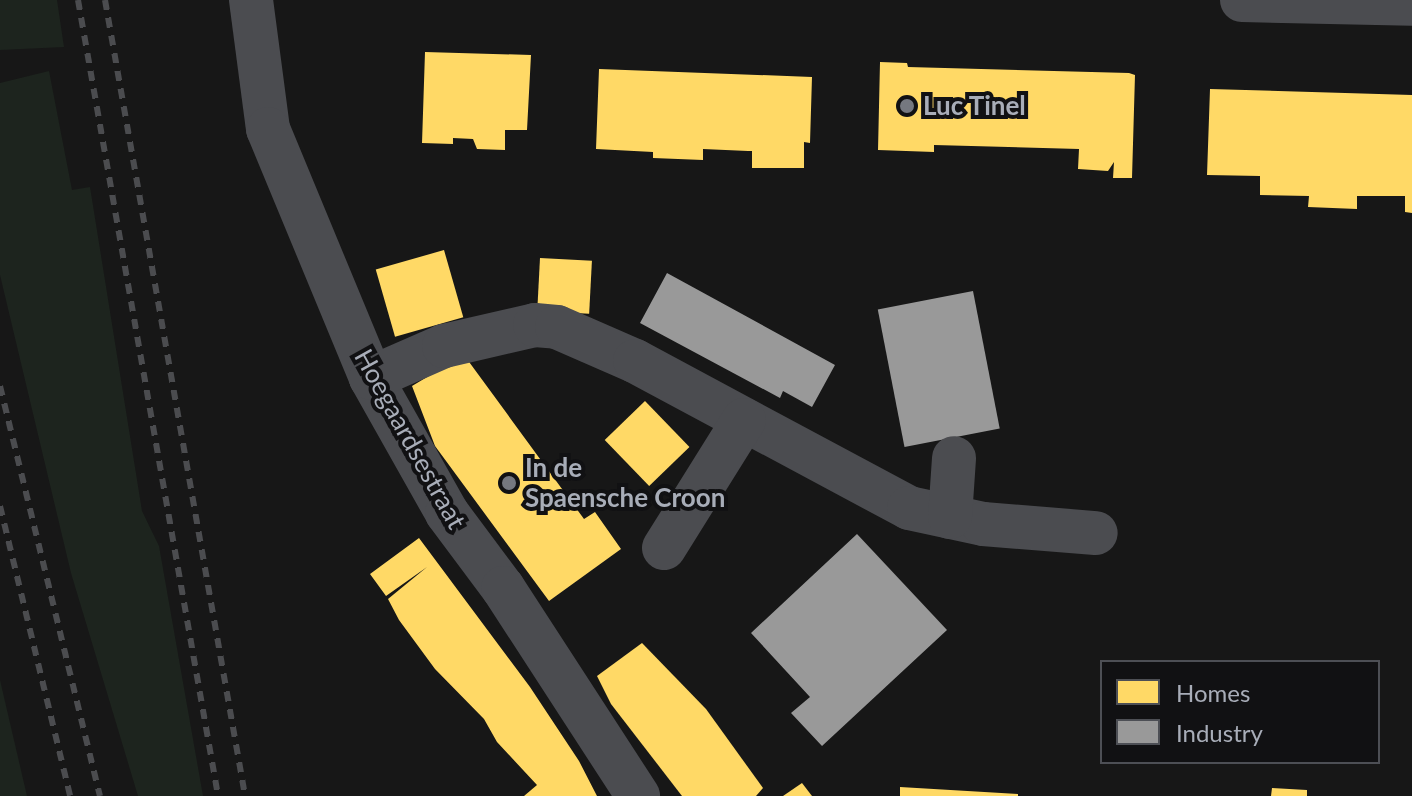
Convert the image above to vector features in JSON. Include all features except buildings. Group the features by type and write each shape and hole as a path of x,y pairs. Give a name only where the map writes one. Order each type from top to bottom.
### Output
{"street":[{"name":"Hoegaardsestraat","path":"251,0 268,129 371,378 447,513 503,588 638,796"},
{"path":"1242,0 1412,4"},
{"path":"371,378 444,346 472,338 535,325 557,327 635,361 909,508 983,524 1096,533"},
{"path":"664,548 744,420"},
{"path":"950,517 954,458"}],"shaded area":[{"path":"0,0 57,0 64,47 0,50"},
{"path":"49,71 72,190 90,187 142,511 159,546 203,796 138,796 71,573 0,275 0,83"},
{"path":"0,680 27,796 0,796"}],"railway":[{"path":"78,0 218,796"},
{"path":"105,0 245,796"},
{"path":"0,386 100,796"},
{"path":"0,506 70,796"}],"place":[{"name":"Luc Tinel","path":"907,106"},
{"name":"In de Spaensche Croon","path":"509,483"}]}
